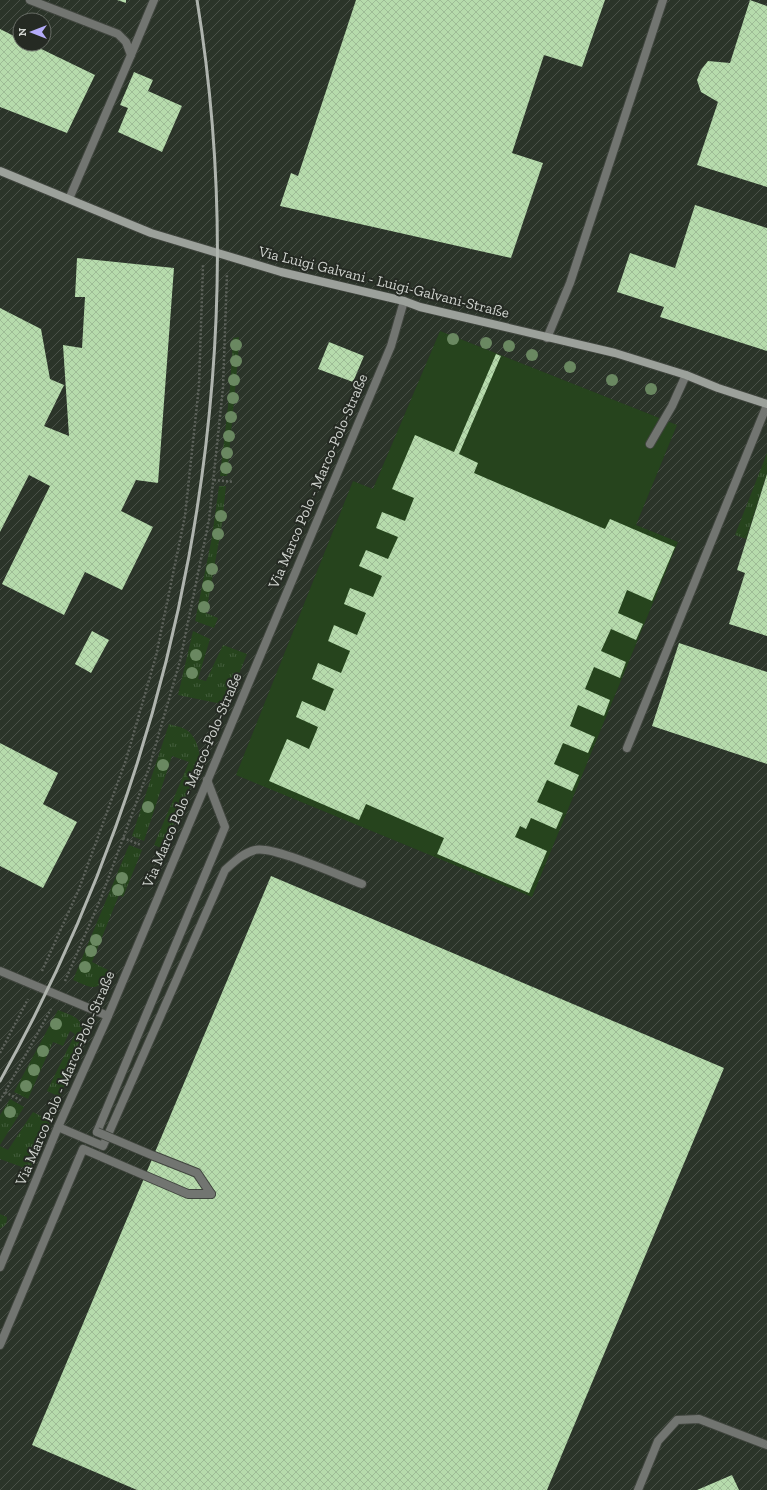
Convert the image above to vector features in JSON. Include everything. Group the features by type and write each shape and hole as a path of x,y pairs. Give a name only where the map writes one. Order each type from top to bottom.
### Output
{"main road":[{"name":"Via Luigi Galvani - Luigi-Galvani-Straße","path":"0,171 151,233 281,272 404,301 420,307 547,338 615,353 686,375 767,405"}],"street":[{"path":"30,0 118,34 126,42 131,55"},
{"path":"69,199 154,0"},
{"path":"547,338 570,283 663,0"},
{"name":"Via Marco Polo - Marco-Polo-Straße","path":"0,1267 58,1127 108,1016 391,346 404,301"},
{"path":"650,444 672,406 686,375"},
{"path":"627,748 767,405"},
{"path":"0,1344 83,1149 188,1194 211,1194 197,1173 97,1132 225,827 207,780"},
{"path":"58,1127 103,1146 225,870 240,856 256,849 274,851 362,884"},
{"path":"0,971 108,1016"},
{"path":"638,1490 658,1441 677,1420 699,1419 767,1446"}],"path":[{"path":"0,1054 12,1032 79,889 126,760 156,656 185,516 199,386 204,248"},
{"path":"0,1101 59,995 101,898 149,768 180,661 209,520 214,480 223,388 228,256"},
{"path":"214,480 234,482"},
{"path":"123,838 141,845"},
{"path":"5,1092 22,1100"}],"shaded area":[{"path":"0,0 767,0 767,1490 0,1490"}],"green space":[{"path":"440,331 677,425 636,525 678,542 532,897 236,775 353,481 373,489"},
{"path":"239,337 227,476 220,476 230,388 233,338"},
{"path":"767,453 767,473 746,539 735,535"},
{"path":"219,486 226,486 222,524 206,613 218,618 214,628 195,621 212,537"},
{"path":"193,631 210,639 198,679 206,681 223,645 247,654 231,694 226,699 217,703 178,695"},
{"path":"169,724 184,728 194,737 200,763 163,849 154,845 189,762 172,756 144,841 132,836"},
{"path":"129,845 142,850 123,897 119,895 92,962 108,970 98,986 91,987 73,980"},
{"path":"58,1010 69,1014 79,1021 83,1029 84,1036 60,1097 47,1091 75,1034 70,1031 63,1046 53,1042 28,1099 14,1092"},
{"path":"10,1099 24,1107 0,1145 0,1115"},
{"path":"33,1112 51,1121 30,1170 0,1159 0,1146 8,1150"},
{"path":"0,1214 7,1217 7,1221 4,1226 0,1228"}],"building":[{"path":"117,0 126,0 126,3"},
{"path":"356,0 605,0 582,67 544,55 512,153 543,163 511,258 280,206 291,173 298,176"},
{"path":"750,0 767,6 767,187 697,165 718,102 701,92 697,80 701,70 708,61 730,63"},
{"path":"0,29 12,35 12,52 48,52 95,75 67,133 0,107"},
{"path":"134,72 153,80 148,91 182,106 162,152 118,132 128,108 120,105"},
{"path":"695,205 767,228 767,351 660,317 664,307 617,292 630,253 675,268"},
{"path":"77,258 174,268 158,483 136,480 121,511 153,527 122,590 85,572 64,615 2,584 50,486 29,475 0,532 0,308 41,329 50,379 64,385 44,426 69,436 63,345 82,348 85,297 75,297"},
{"path":"329,342 364,356 353,382 318,369"},
{"path":"496,354 501,356 459,454 478,463 474,473 605,529 610,519 675,547 652,601 627,590 618,613 643,624 636,640 611,629 601,651 626,662 620,678 594,667 585,689 610,700 604,716 578,705 570,726 595,737 588,753 563,743 554,764 579,775 572,791 547,780 537,802 563,813 556,829 531,818 526,829 520,826 515,837 547,851 529,893 437,854 444,838 366,804 359,820 269,781 287,739 309,749 318,727 296,717 302,701 325,711 334,689 312,679 318,663 341,673 350,651 328,641 334,625 357,635 366,613 344,604 350,588 373,597 382,576 359,566 366,550 388,559 398,537 376,528 382,512 405,521 414,498 392,489 415,435 454,452"},
{"path":"767,474 767,636 729,624 745,573 737,570"},
{"path":"92,631 109,640 91,673 75,664"},
{"path":"679,643 767,672 767,764 652,726"},
{"path":"0,743 58,773 43,804 77,822 43,888 0,866"},
{"path":"271,876 724,1068 547,1490 137,1490 32,1445"},
{"path":"732,1475 739,1490 697,1490"}],"railway":[{"path":"0,1081 63,957 116,827 158,694 189,557 209,418 217,278 213,138 197,0"}]}
